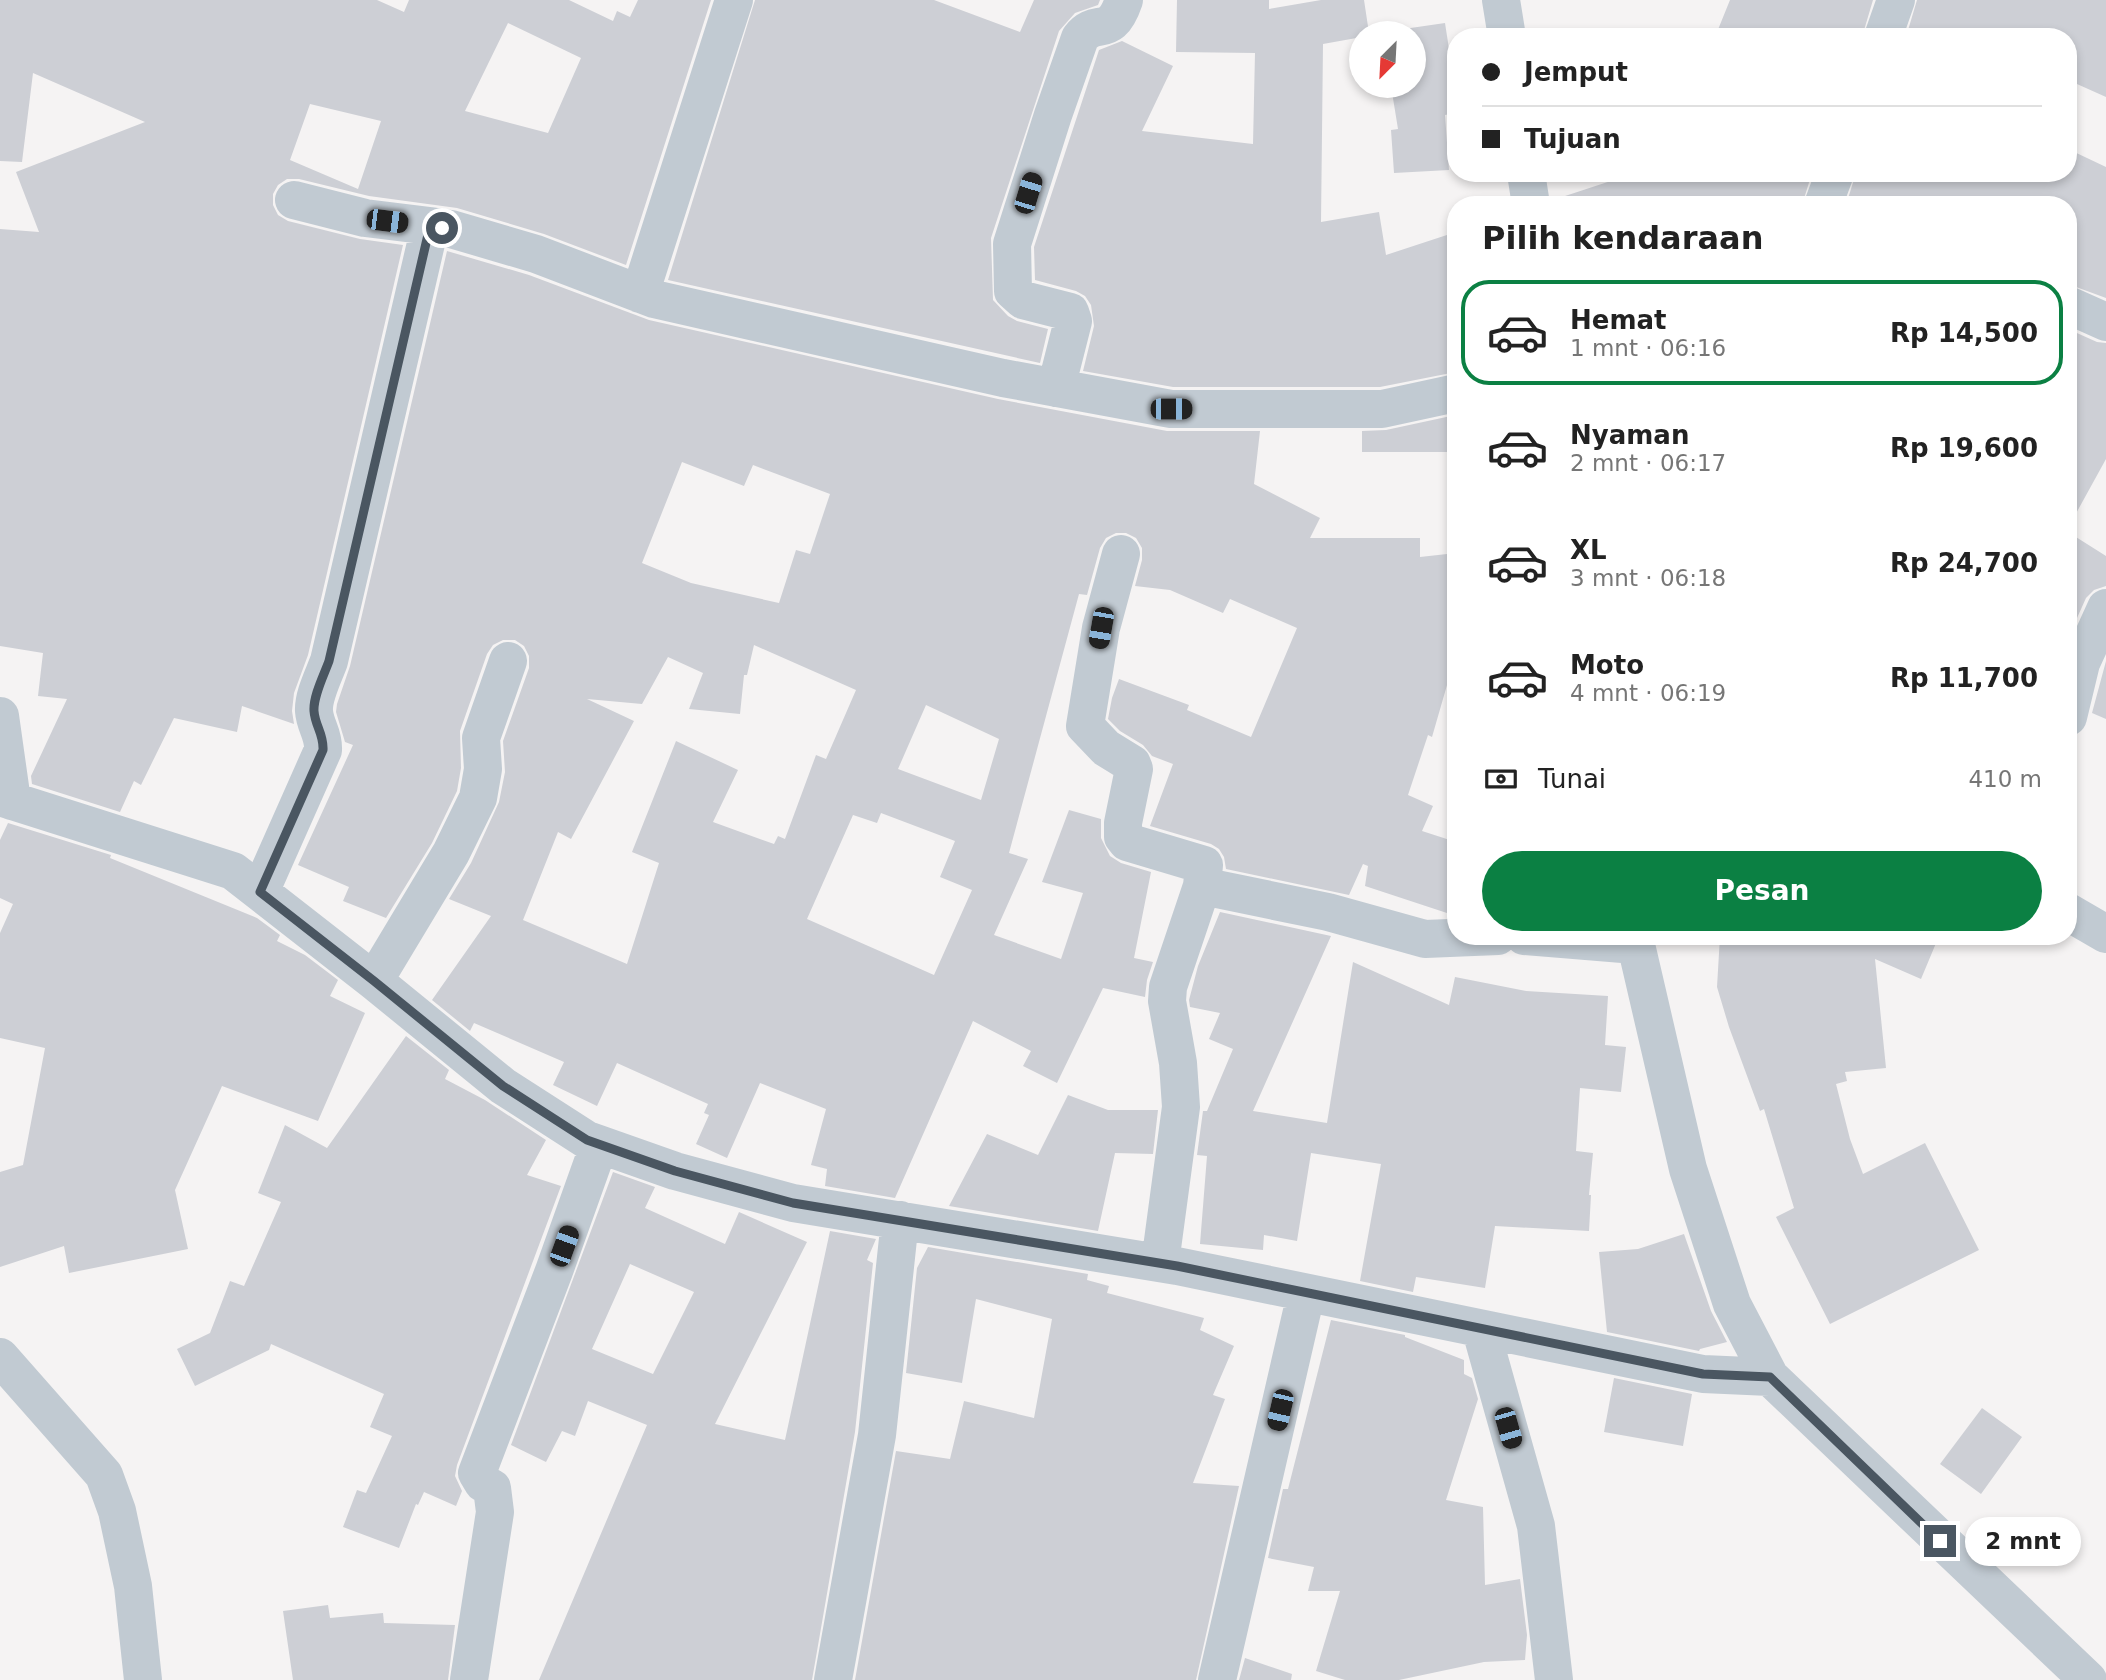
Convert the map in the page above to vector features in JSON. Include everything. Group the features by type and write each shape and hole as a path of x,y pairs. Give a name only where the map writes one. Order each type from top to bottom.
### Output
{"street":[{"path":"640,294 734,0"},
{"path":"1056,388 1073,321 1070,312 1023,300 1013,291 1012,244 1052,115 1080,38 1089,29 1110,25 1119,15 1124,0"},
{"path":"1501,0 1506,28"},
{"path":"1886,28 1896,0"},
{"path":"294,200 365,218 451,229 536,254 654,299 1056,388 1171,409 1382,409 1447,395"},
{"path":"260,892 323,750 323,738 313,708 329,661 430,226"},
{"path":"2077,309 2106,322"},
{"path":"1121,554 1101,628 1085,726 1106,748 1132,764 1134,769 1123,838 1134,845 1204,865 1202,886 1168,987 1167,1001 1178,1063 1181,1107 1160,1264"},
{"path":"2077,680 2081,663 2106,608"},
{"path":"374,981 451,853 478,798 483,769 481,738 508,661"},
{"path":"0,716 6,799 233,871 503,1086 587,1140 675,1171 793,1203 1160,1264 1703,1374 1770,1377"},
{"path":"1202,886 1328,912 1425,939 1447,938"},
{"path":"2077,917 2106,934"},
{"path":"1636,945 1688,1169 1731,1304 1770,1377 2088,1680"},
{"path":"469,1680 495,1512 492,1489 483,1483 477,1473 600,1144"},
{"path":"833,1680 877,1435 900,1220"},
{"path":"1217,1680 1306,1294"},
{"path":"1481,1330 1536,1526 1555,1680"},
{"path":"0,1357 104,1475 117,1511 133,1586 143,1680"}],"building":[{"path":"0,0 377,0 404,12 409,0 569,0 613,21 617,11 630,17 638,0 711,0 626,265 544,234 457,208 369,196 299,179 287,179 278,185 273,194 273,205 278,215 288,221 360,239 403,245 308,655 294,693 294,724 242,706 237,732 174,718 141,785 134,781 120,812 32,784 31,776 67,699 38,696 43,653 0,646 0,229 39,232 16,172 145,122 33,73 22,162 0,161","holes":["508,23 581,58 548,133 465,111","310,104 381,121 358,189 290,160"]},
{"path":"755,0 934,0 1020,32 1034,0 1100,0 1098,5 1075,13 1059,31 991,238 993,300 1008,316 1017,321 1048,329 1040,363 668,280"},
{"path":"1177,0 1269,0 1269,9 1321,0 1364,0 1367,21 1349,21 1349,39 1323,44 1321,222 1379,212 1386,255 1447,235 1447,374 1380,387 1173,387 1083,371 1094,326 1091,305 1085,296 1076,291 1035,280 1034,247 1099,50 1122,41 1173,66 1142,131 1253,144 1255,53 1176,52"},
{"path":"1730,0 1873,0 1865,28 1719,28"},
{"path":"1917,0 2106,0 2106,97 2077,84 2077,28 1909,28"},
{"path":"1445,23 1447,170 1394,173 1391,130 1398,129 1393,98 1426,98 1426,26"},
{"path":"2077,153 2106,167 2106,298 2077,287 2077,196 1849,196 1853,182 2077,182"},
{"path":"1608,182 1809,182 1805,196 1565,196"},
{"path":"447,251 529,275 649,320 998,399 1167,431 1260,431 1254,484 1320,518 1310,538 1420,538 1420,557 1447,554 1447,685 1432,737 1428,735 1408,795 1433,806 1422,831 1447,839 1447,913 1365,886 1368,866 1363,864 1349,895 1226,869 1224,857 1219,849 1211,844 1150,826 1173,764 1152,756 1143,745 1120,731 1108,719 1119,679 1189,705 1187,710 1251,737 1297,628 1230,599 1223,613 1170,590 1135,586 1142,560 1142,548 1136,538 1126,533 1116,533 1106,538 1100,548 1087,595 1079,594 1009,853 1028,859 994,935 1061,959 1083,893 1042,882 1069,810 1101,819 1101,838 1110,856 1121,863 1151,872 1134,958 1153,962 1145,997 1103,988 1057,1083 1023,1066 1031,1051 973,1021 895,1198 825,1186 827,1169 811,1165 826,1109 760,1083 727,1158 696,1144 709,1115 704,1113 708,1104 617,1063 597,1106 553,1085 564,1062 474,1023 470,1031 432,1000 491,916 449,899 471,863 499,802 505,772 503,741 529,668 529,656 524,646 515,640 503,640 493,645 487,654 460,731 461,768 457,791 432,843 386,918 343,901 349,887 298,865 353,745 345,742 336,712 350,666","holes":["682,462 744,486 753,465 830,494 810,554 796,550 779,603 691,583 642,563","754,645 856,690 826,759 816,755 785,839 778,836 774,844 713,822 738,770 676,741 632,852 659,863 627,964 523,920 558,832 571,839 634,721 587,699 642,704 668,657 703,673 689,709 740,714 744,675 747,675","926,705 999,739 981,800 898,769","881,813 955,841 940,877 972,890 934,975 807,919 853,815 877,823"]},
{"path":"2077,333 2106,343 2106,459 2077,512"},
{"path":"1447,417 1447,452 1362,452 1362,431 1386,430"},
{"path":"2077,538 2106,556 2106,586 2094,590 2086,598 2077,618"},
{"path":"2106,661 2106,719 2092,713"},
{"path":"8,823 111,855 110,858 257,918 280,935 277,941 305,955 338,980 330,996 365,1013 318,1121 222,1086 175,1190 188,1249 69,1273 64,1246 0,1267 0,1172 23,1165 45,1048 0,1038 0,933 13,904 0,898 0,840"},
{"path":"1220,912 1331,936 1253,1111 1327,1123 1353,962 1449,1005 1455,977 1526,991 1608,996 1605,1045 1626,1047 1621,1092 1580,1088 1576,1151 1593,1153 1589,1231 1495,1226 1485,1288 1416,1277 1413,1292 1360,1281 1381,1164 1311,1153 1297,1241 1264,1235 1263,1250 1200,1244 1207,1156 1197,1155 1203,1111 1207,1111 1233,1049 1209,1039 1220,1013 1190,1007 1189,1000 1198,966"},
{"path":"1719,945 1935,945 1921,979 1875,959 1886,1068 1845,1072 1847,1081 1836,1084 1850,1139 1863,1174 1925,1143 1979,1250 1830,1324 1776,1217 1794,1208 1764,1109 1760,1111 1717,987"},
{"path":"406,1036 449,1070 445,1079 485,1100 546,1140 527,1175 561,1186 457,1465 455,1476 462,1491 456,1506 424,1492 418,1505 416,1504 399,1548 343,1527 357,1490 366,1493 392,1436 370,1427 384,1394 271,1344 269,1350 195,1386 177,1349 210,1333 230,1281 244,1286 281,1202 258,1193 285,1125 327,1148"},
{"path":"1068,1095 1108,1110 1158,1110 1153,1154 1115,1153 1098,1231 949,1206 987,1134 1038,1155"},
{"path":"613,1172 655,1187 645,1208 725,1244 739,1212 807,1242 715,1424 785,1440 830,1231 876,1239 867,1260 873,1263 855,1432 812,1680 539,1680 647,1425 588,1401 575,1436 562,1431 546,1462 511,1445","holes":["630,1264 694,1292 653,1374 592,1349"]},
{"path":"1684,1234 1711,1311 1727,1342 1699,1351 1607,1332 1599,1252 1638,1249"},
{"path":"928,1247 1088,1274 1087,1280 1109,1286 1107,1293 1204,1318 1200,1330 1234,1346 1213,1395 1225,1399 1193,1483 1239,1486 1196,1680 855,1680 896,1451 950,1459 964,1401 1034,1418 1052,1319 976,1299 962,1383 906,1373 917,1268"},
{"path":"1331,1320 1405,1335 1464,1360 1464,1374 1472,1378 1478,1399 1446,1500 1483,1507 1485,1585 1520,1579 1527,1635 1525,1660 1484,1662 1399,1680 1345,1680 1316,1671 1340,1591 1308,1591 1314,1567 1268,1558 1283,1489 1288,1489"},
{"path":"1614,1378 1692,1394 1683,1446 1604,1432"},
{"path":"1982,1408 2022,1437 1981,1494 1940,1464"},
{"path":"328,1605 330,1618 383,1613 384,1623 455,1625 448,1680 293,1680 283,1611"},
{"path":"1245,1658 1292,1674 1291,1680 1239,1680"}],"route":[{"path":"442,228 430,226 329,661 313,708 323,738 323,750 260,892 503,1086 587,1140 675,1171 793,1203 1177,1266 1703,1374 1770,1377 1940,1541"}]}
